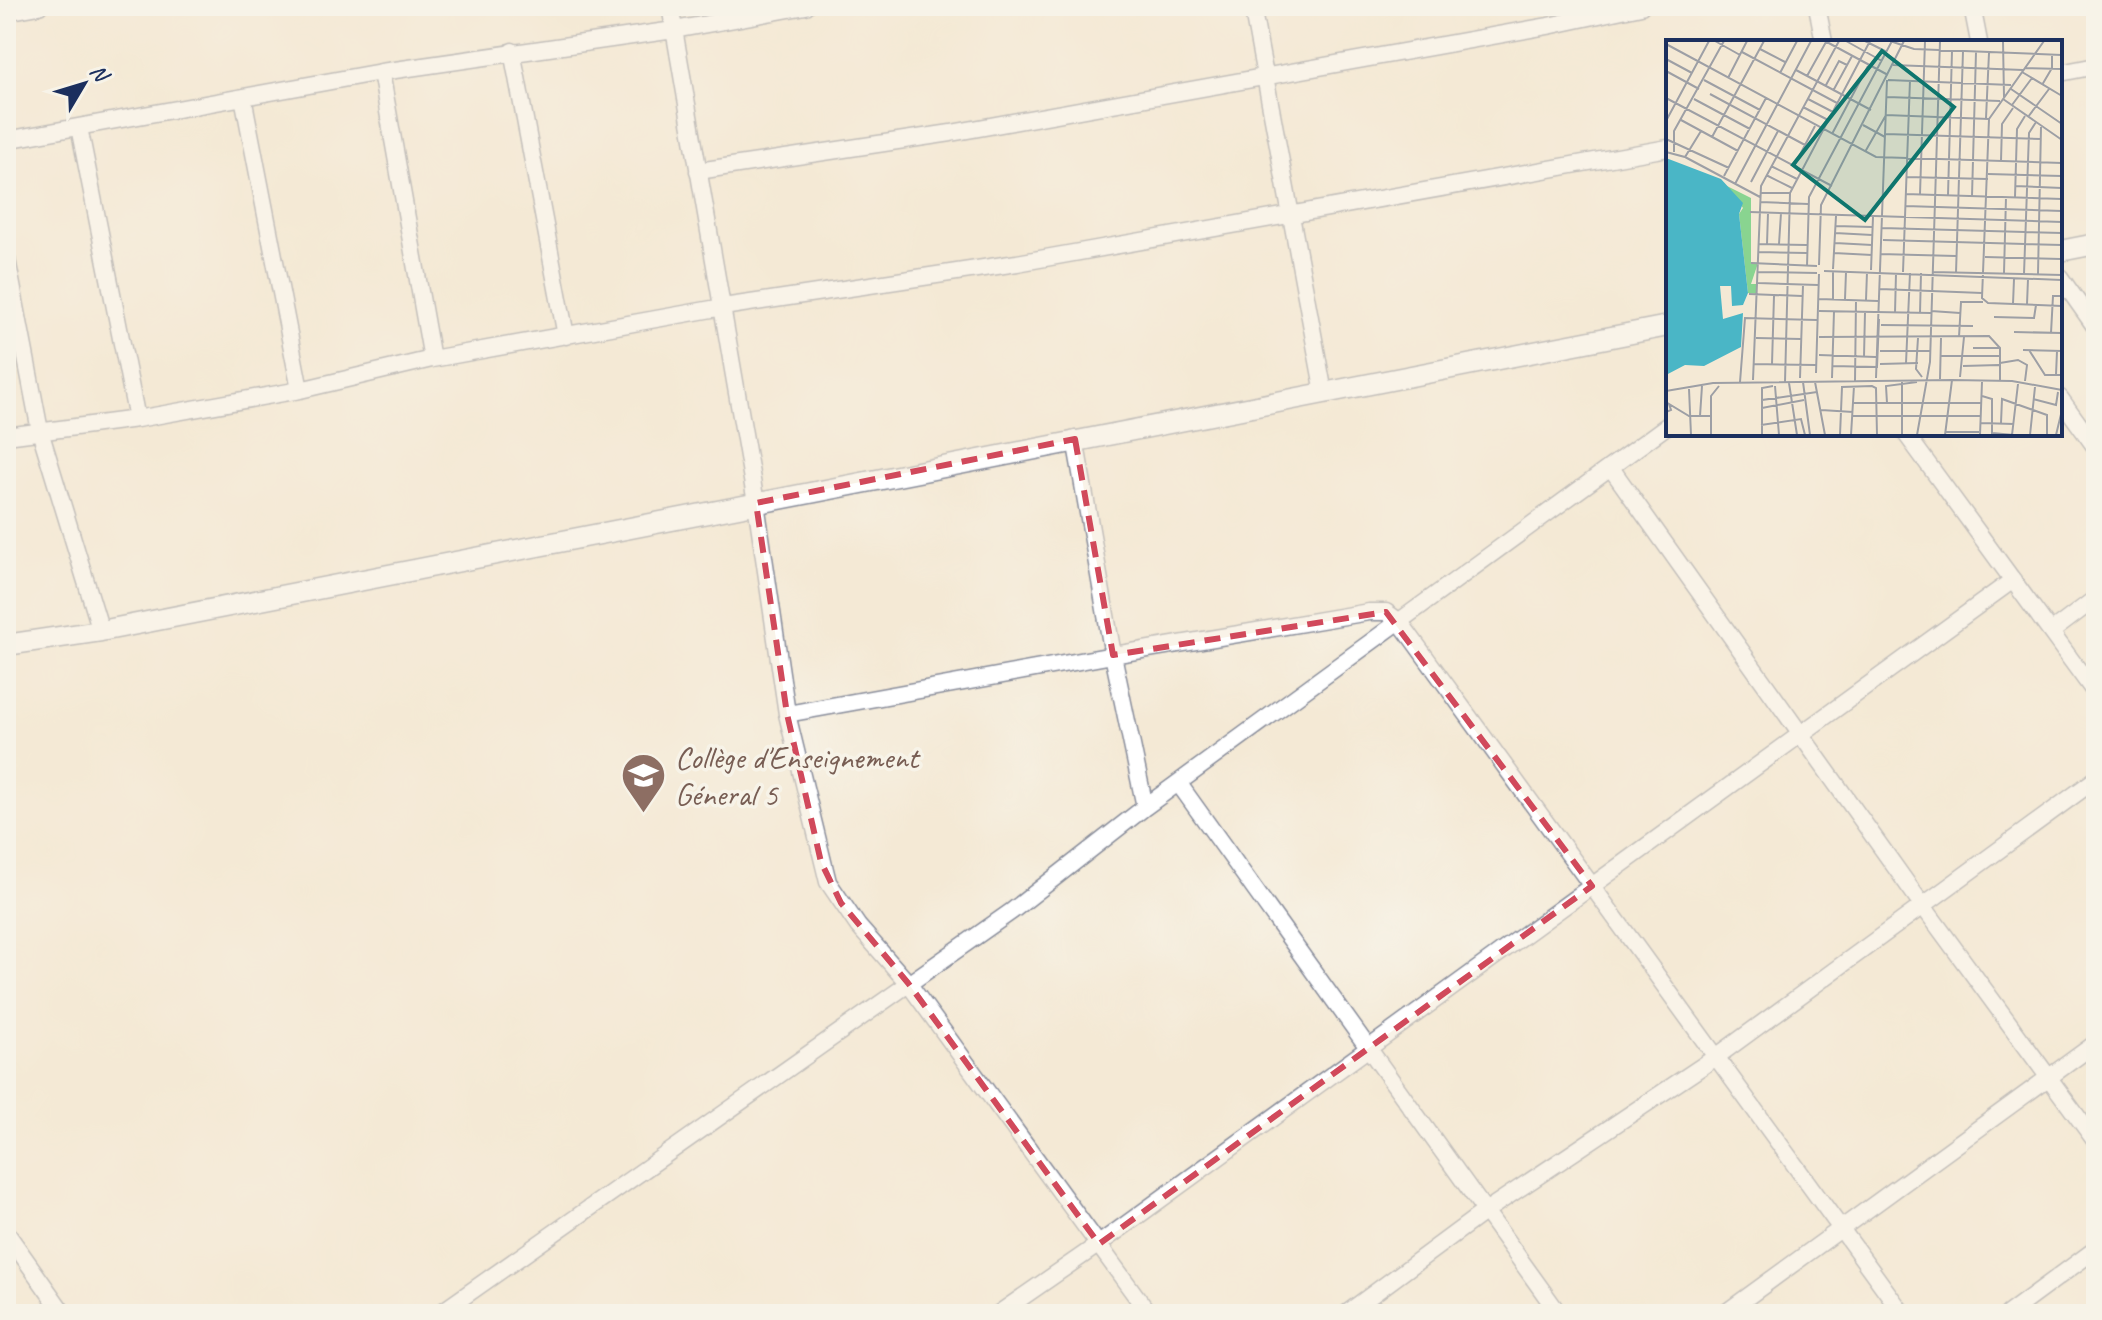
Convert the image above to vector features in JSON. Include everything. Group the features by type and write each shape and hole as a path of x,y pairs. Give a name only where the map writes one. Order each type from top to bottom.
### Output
{"street":[{"path":"6,12 39,6"},
{"path":"670,6 756,503 787,714 828,882 858,926 908,983 1149,1314"},
{"path":"6,140 381,72 674,30 806,6"},
{"path":"1252,6 1324,393"},
{"path":"698,171 951,133 1548,26 1641,6"},
{"path":"1817,6 1824,40"},
{"path":"1972,6 1979,40"},
{"path":"512,51 566,336"},
{"path":"2062,73 2096,66"},
{"path":"381,72 432,359"},
{"path":"243,97 300,390"},
{"path":"79,127 137,419"},
{"path":"6,436 137,419 300,390 432,359 723,307 1017,263 1666,148"},
{"path":"2062,251 2096,244"},
{"path":"6,254 40,431 101,631"},
{"path":"2062,280 2096,328"},
{"path":"6,645 101,631 1666,326"},
{"path":"2062,401 2096,448"},
{"path":"439,1314 1012,911 1145,807 1666,427"},
{"path":"1907,436 2096,694"},
{"path":"1075,439 1113,655 1145,807"},
{"path":"1611,468 1923,906 2096,1142"},
{"path":"998,1314 1099,1244 2013,580"},
{"path":"2051,632 2096,598"},
{"path":"787,714 1380,611 1400,622 1903,1314"},
{"path":"1346,1314 1484,1212 1716,1057 2096,779"},
{"path":"1179,784 1559,1314"},
{"path":"1724,1314 2096,1043"},
{"path":"6,1232 64,1314"},
{"path":"2008,1314 2096,1249"}],"highlighted area":[{"path":"1075,439 1113,655 1386,612 1592,886 1099,1244 908,983 841,903 821,862 787,714 756,503"}],"place":[{"name":"Collège d'Enseignement Géneral 5","path":"644,814"}]}
